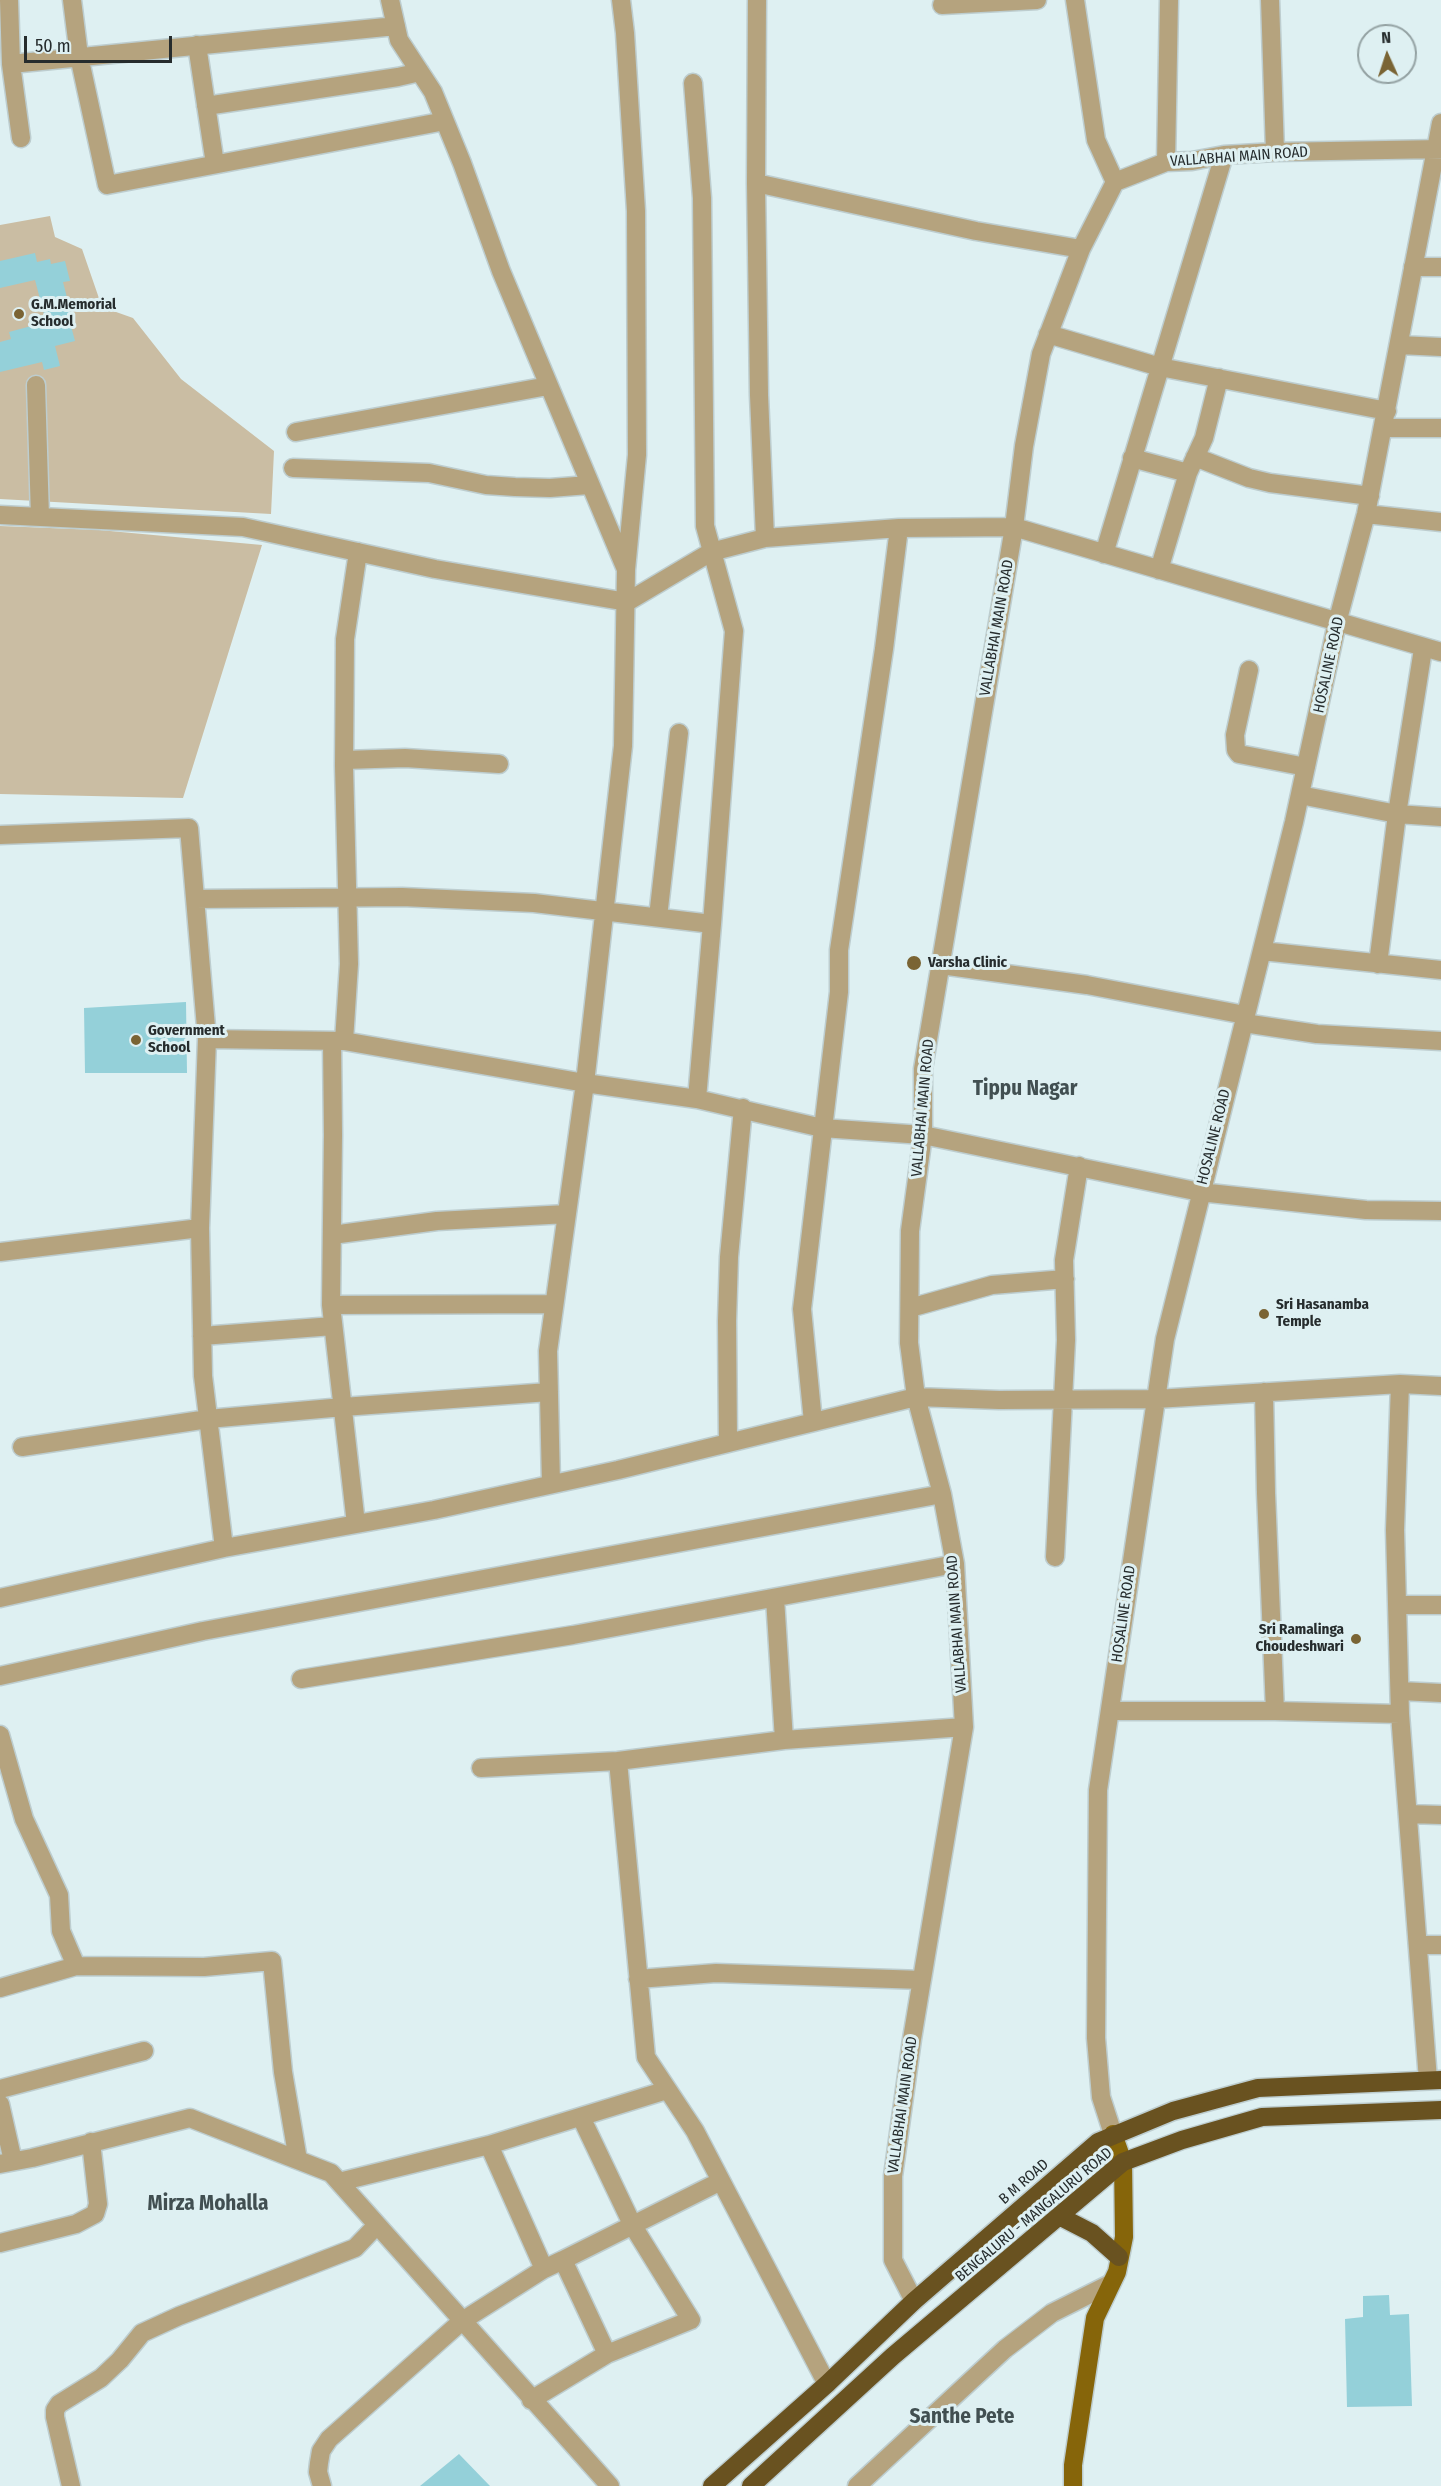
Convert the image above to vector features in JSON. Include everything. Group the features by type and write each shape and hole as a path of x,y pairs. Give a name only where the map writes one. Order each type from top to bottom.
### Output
{"highway":[{"name":"B M ROAD","path":"712,2486 827,2384 914,2301 1098,2142 1113,2134 1173,2112 1258,2088 1435,2080"},
{"path":"1435,2080 1435,2110"},
{"name":"BENGALURU - MANGALURU ROAD","path":"757,2484 893,2356 1124,2162 1182,2140 1262,2117 1435,2110"},
{"path":"1059,2216 1092,2233 1119,2257"}],"main road":[{"name":"HOSALINE ROAD","path":"1113,2134 1124,2162"},
{"path":"1073,2486 1073,2465 1095,2318 1117,2272 1124,2237 1124,2162"}],"street":[{"path":"9,0 11,64 21,138"},
{"path":"72,0 79,56 107,185 445,121"},
{"path":"390,0 399,40 433,92 501,271 626,570"},
{"path":"551,1484 548,1351 585,1083 623,746 626,570 637,455 636,211 621,0"},
{"path":"756,0 759,395 765,538"},
{"path":"942,5 1037,0"},
{"path":"1075,0 1096,140 1115,182"},
{"path":"1166,162 1169,0"},
{"path":"1270,0 1275,152"},
{"path":"11,64 396,26"},
{"path":"197,45 215,164"},
{"path":"206,106 420,72"},
{"path":"693,83 702,198 705,526 734,631 697,1099"},
{"name":"HOSALINE ROAD","path":"1113,2134 1101,2097 1096,2038 1098,1790 1165,1339 1262,951 1300,795 1337,624 1368,506 1413,267 1438,149 1441,123"},
{"name":"VALLABHAI MAIN ROAD","path":"914,2301 892,2260 893,2176 922,1980 964,1727 955,1564 942,1494 916,1397 909,1342 910,1231 923,1135 923,1069 1039,365 1048,334 1081,249 1115,182 1166,162 1192,161 1224,155 1438,149"},
{"path":"1104,554 1224,155"},
{"path":"756,183 976,231 1081,249"},
{"path":"1413,267 1441,267"},
{"path":"1048,334 1160,367 1219,378 1386,419 1441,428"},
{"path":"1399,345 1441,347"},
{"path":"1159,570 1192,465 1204,438 1219,378"},
{"path":"36,385 40,517"},
{"path":"296,432 548,386"},
{"path":"1132,458 1192,465 1441,522"},
{"path":"293,468 429,473 486,485 515,487 550,488 589,485"},
{"path":"0,516 243,527 435,569 627,602 711,552 765,538 899,528 1014,527 1432,651 1397,814 1377,964"},
{"path":"813,1422 802,1309 839,992 839,950 883,661 899,528"},
{"path":"356,1524 331,1305 338,1041 349,964 345,639 358,552"},
{"path":"1249,670 1234,735 1236,750 1239,754 1306,767"},
{"path":"658,917 679,734"},
{"path":"345,760 405,758 499,764"},
{"path":"1300,795 1397,814 1441,817"},
{"path":"0,835 189,828 207,1039 200,1228 203,1376 224,1548"},
{"path":"195,899 402,897 523,902 712,924"},
{"path":"1262,951 1441,970"},
{"path":"941,965 1087,985 1317,1034 1441,1041"},
{"path":"207,1039 338,1041 585,1083 697,1099 822,1128 923,1135 1200,1192 1366,1210 1441,1211"},
{"path":"728,1443 729,1257 743,1108"},
{"path":"1055,1557 1063,1400 1064,1260 1079,1166"},
{"path":"332,1235 437,1221 567,1214"},
{"path":"0,1252 200,1228"},
{"path":"910,1308 993,1285 1065,1279"},
{"path":"331,1305 554,1305"},
{"path":"202,1336 333,1326"},
{"path":"0,1598 224,1548 434,1510 728,1443 916,1397 1156,1399 1400,1384 1441,1386"},
{"path":"1400,1384 1395,1530 1400,1714 1418,1945 1435,2080"},
{"path":"22,1448 208,1419 549,1392"},
{"path":"1264,1392 1275,1711"},
{"path":"0,1676 214,1629 942,1494"},
{"path":"301,1679 561,1637 955,1564"},
{"path":"775,1598 784,1740"},
{"path":"1397,1605 1441,1605"},
{"path":"1400,1691 1441,1693"},
{"path":"1110,1711 1400,1714"},
{"path":"481,1768 618,1761 784,1740 964,1727"},
{"path":"0,1735 24,1819 59,1895 61,1931 76,1966"},
{"path":"618,1761 646,2057 695,2131 827,2384"},
{"path":"1408,1814 1441,1815"},
{"path":"1418,1945 1441,1945"},
{"path":"0,1988 76,1966 204,1967 272,1961 283,2072 298,2160"},
{"path":"638,1979 716,1973 922,1980"},
{"path":"0,2089 144,2051"},
{"path":"339,2182 489,2145 667,2090"},
{"path":"0,2104 6,2162 190,2118 331,2173 610,2486"},
{"path":"531,2400 607,2354 691,2320 633,2226 582,2117"},
{"path":"0,2243 76,2224 95,2214 98,2204 91,2142"},
{"path":"489,2145 544,2269"},
{"path":"322,2486 318,2472 319,2463 321,2451 329,2439 462,2321 544,2269 721,2181"},
{"path":"71,2486 55,2417 57,2407 100,2378 120,2360 142,2333 179,2316 355,2248 377,2225"},
{"path":"564,2260 607,2354"},
{"path":"857,2486 1005,2349 1052,2313 1110,2284"}],"shaded area":[{"path":"50,216 55,237 82,249 102,307 133,318 181,379 274,451 271,514 0,499 0,225"},
{"path":"0,526 99,530 262,545 183,798 0,794"}],"building":[{"path":"35,253 37,262 50,259 51,264 65,261 70,281 63,282 74,325 71,326 75,341 55,346 60,366 44,370 42,362 0,372 0,342 11,339 9,332 46,322 35,280 0,288 0,261"},
{"name":"Government School","path":"186,1002 187,1073 85,1073 84,1008"},
{"path":"1389,2295 1390,2315 1409,2314 1412,2406 1347,2407 1345,2319 1363,2317 1363,2296"},
{"path":"459,2454 490,2486 420,2486"}],"place":[{"name":"G.M.Memorial School","path":"19,314"},
{"name":"Varsha Clinic","path":"914,963"},
{"name":"Government School","path":"136,1040"},
{"name":"Sri Hasanamba Temple","path":"1264,1314"},
{"name":"Sri Ramalinga Choudeshwari","path":"1356,1639"}],"district":[{"name":"Tippu Nagar","path":"1025,1089"},
{"name":"Mirza Mohalla","path":"208,2204"},
{"name":"Santhe Pete","path":"962,2417"}]}
